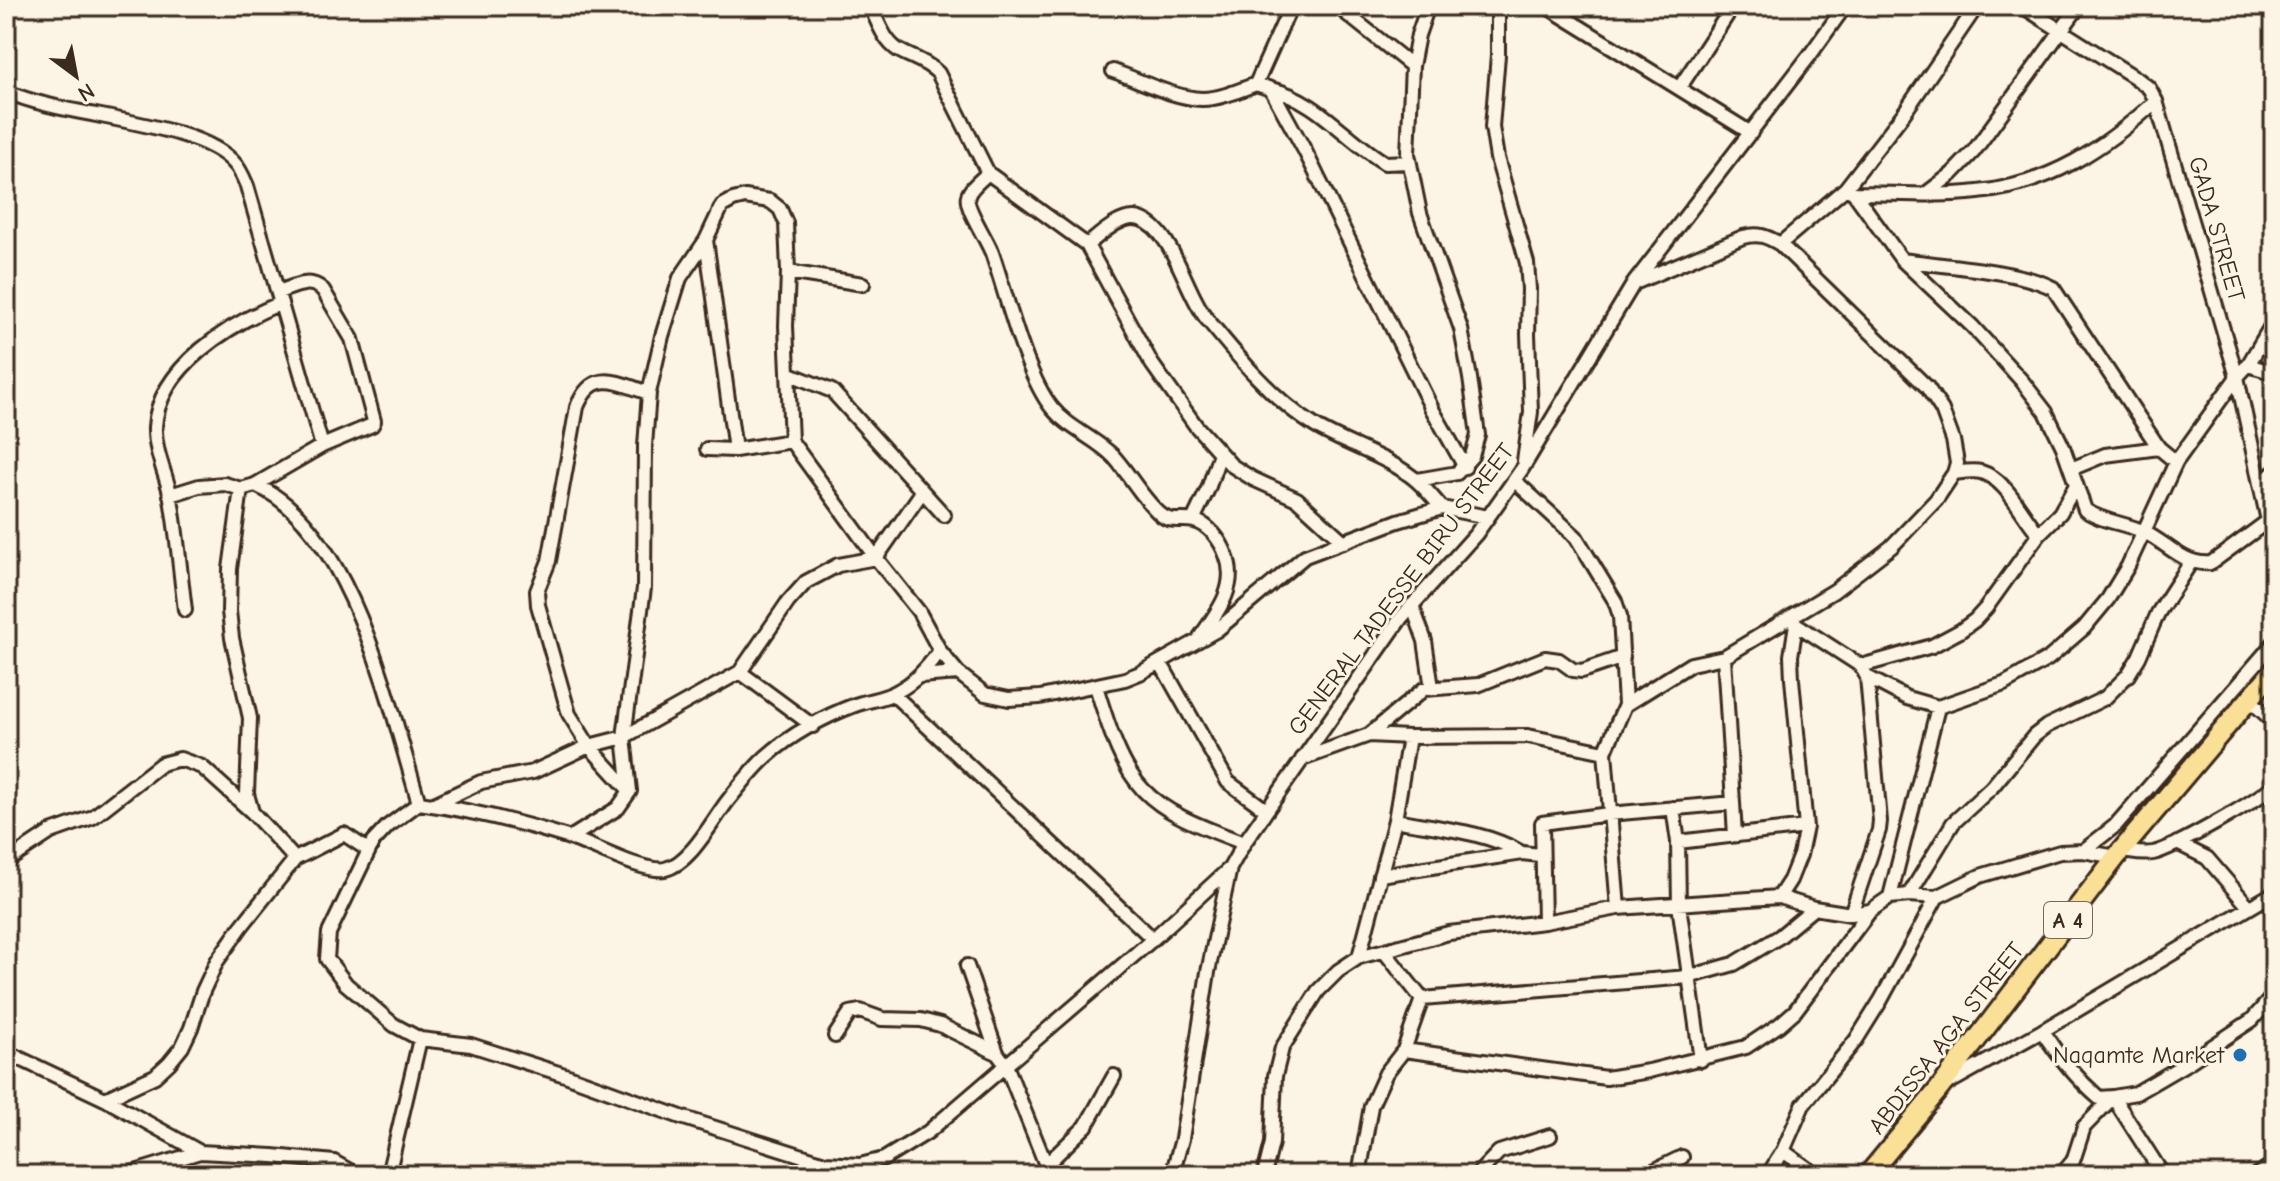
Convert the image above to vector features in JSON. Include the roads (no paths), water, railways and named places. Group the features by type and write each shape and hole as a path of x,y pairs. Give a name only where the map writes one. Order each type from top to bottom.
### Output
{"highway":[{"name":"ABDISSA AGA STREET","path":"1868,1175 1939,1089 2119,854 2274,670"}],"street":[{"path":"870,6 887,40 929,64 938,73 988,173 1087,245 1165,384 1220,454 1241,472 1297,499 1344,542"},
{"path":"1256,84 1291,6"},
{"path":"1337,6 1412,66"},
{"path":"1417,480 1457,473 1465,467 1476,447 1478,435 1461,329 1420,213 1409,162 1412,66 1428,6"},
{"path":"1498,6 1493,139 1523,249 1529,289 1531,412 1518,475 1576,537 1615,601 1620,616 1625,705 1605,752 1618,908"},
{"path":"1546,6 1751,133"},
{"path":"1680,87 1733,6"},
{"name":"GENERAL TADESSE BIRU STREET","path":"1172,1175 1182,1139 1208,972 1230,868 1244,843 1412,605 1488,517 1518,475 1634,283 1845,6"},
{"path":"1780,244 1850,190 1977,6"},
{"name":"GADA STREET","path":"2022,6 2144,84 2156,101 2237,377 2271,526"},
{"path":"1927,193 1952,174 1974,151 2079,6"},
{"path":"1113,71 1172,92 1203,99 1256,84 1283,92 1330,119 1385,163 1409,162"},
{"path":"1271,89 1305,151 1432,409 1465,467"},
{"path":"6,91 172,132 210,145 235,163 247,186 322,446"},
{"path":"1850,190 1927,193 2001,189 2052,174 2096,150 2128,127 2156,101"},
{"path":"988,173 968,194 967,204 989,244 1031,369 1045,398 1062,418 1105,449 1163,517 1178,522 1193,520 1206,526 1217,537 1227,556 1231,573 1223,605 1198,640"},
{"path":"1850,190 1902,260 1972,326 2033,394 2059,435 2082,503 2091,514 2144,532 2191,562 2211,563 2271,526"},
{"path":"570,838 618,808 630,791 624,737 644,588 645,446 649,393 680,278 706,240 722,206 745,197 770,201 780,209 786,223 791,441 926,622 940,651 958,673 985,694 1009,699 1040,697 1125,679 1217,630 1267,590 1295,562 1398,521 1442,508 1488,517"},
{"path":"1087,245 1107,229 1130,218 1140,218 1150,225 1171,248 1203,315 1281,399 1315,426 1417,480 1442,508"},
{"path":"1625,705 1691,664 1724,657 1793,620 1834,591 1891,547 1936,500 1957,463 1953,440 1942,410 1927,387 1780,244 1762,234 1754,234 1634,283"},
{"path":"706,240 735,450"},
{"path":"1902,260 2040,281 2053,288 2159,448 2176,462"},
{"path":"788,272 863,284"},
{"path":"170,495 213,484 241,489 255,485 322,446 372,425 374,416 352,339 317,284 307,282 225,331 182,368 165,394 158,412 155,439 170,495 185,610"},
{"path":"1793,620 1894,692 1938,707 2019,677 2067,643 2108,599 2128,566 2176,462 2248,365 2274,321"},
{"path":"2248,365 2274,373"},
{"path":"788,373 832,391 944,515"},
{"path":"630,791 589,746 569,714 544,630 537,591 549,561 577,407 583,392 594,383 607,380 649,393"},
{"path":"707,449 735,450 791,441"},
{"path":"2071,469 2114,453 2159,448"},
{"path":"1193,520 1220,454"},
{"path":"1954,473 1979,471 1993,478 2007,490 2025,519 2039,534"},
{"path":"2260,485 2274,472"},
{"path":"255,485 278,498 318,539 347,589 425,804"},
{"path":"1864,671 1932,646 1960,631 1986,608 2039,534 2065,506 2076,485"},
{"path":"241,489 230,569 229,611 238,671 250,718 247,783 252,812"},
{"path":"922,492 876,558 838,565 806,582 788,602 740,672 624,737 589,746 533,772 481,782 425,804 388,826 368,850 329,933 327,959 335,973 394,1025 420,1039 471,1045 825,1163 860,1165 884,1159 928,1132 1153,939 1230,868"},
{"path":"1909,895 1953,823 1992,787 2028,743 2047,726 2105,698 2128,675 2158,613 2191,562"},
{"path":"1412,605 1425,641 1432,688"},
{"path":"1779,897 1800,855 1806,827 1792,679 1793,620"},
{"path":"2083,851 2115,826 2274,643"},
{"path":"425,804 458,808 570,838 636,863 665,869 682,860 693,848 758,765 771,753 852,706 893,694 920,676 940,651"},
{"path":"1300,760 1369,735 1417,693 1432,688 1478,685 1545,658 1559,660 1573,670 1582,671 1623,657"},
{"path":"1724,657 1735,835"},
{"path":"1160,662 1228,782 1266,810"},
{"path":"1851,914 1880,821 1864,671"},
{"path":"740,672 813,726"},
{"path":"920,676 958,673"},
{"path":"1096,686 1115,746 1139,787 1178,817 1244,843"},
{"path":"893,694 1153,939"},
{"path":"2249,699 2274,722"},
{"path":"1890,897 1938,707"},
{"path":"1369,735 1528,736 1605,752"},
{"path":"1359,957 1395,820 1409,737"},
{"path":"6,862 51,832 93,817 161,764 180,759 202,767 252,812 295,859"},
{"path":"1404,1050 1606,1078 1701,1060 1746,1047 1787,1018 1870,911 1890,897 1937,897 1980,876 2060,852 2155,852 2177,843 2274,785"},
{"path":"1544,922 1540,855 1542,823 1733,803"},
{"path":"1673,808 1678,842 1679,905 1701,1060"},
{"path":"1395,820 1488,838 1522,853"},
{"path":"1678,842 1806,827"},
{"path":"105,1099 155,1076 169,1063 186,1037 217,961 295,859 344,834 368,850"},
{"path":"2177,843 2207,858 2249,907"},
{"path":"1380,875 1522,853 1540,855"},
{"path":"1939,1089 2274,893"},
{"path":"1264,1175 1272,1143 1275,1076 1282,1048 1318,991 1338,971 1359,957 1449,933 1544,922 1618,908 1779,897 1814,908 1851,914 1870,911"},
{"path":"1768,1175 1783,1151 1803,1105 1856,1040 1937,897"},
{"path":"1422,999 1688,977 1734,964 1779,937 1814,908"},
{"path":"1384,951 1422,999"},
{"path":"967,966 997,1053 1006,1065 1048,1169 1086,1126 1114,1076"},
{"path":"2042,1031 2066,1066 2089,1089 2099,1098 2113,1097 2136,1093 2189,1062 2252,1020 2274,995"},
{"path":"1359,1175 1371,1106 1386,1073 1404,1050 1422,999"},
{"path":"835,1036 850,1013 860,1011 882,1019 921,1020 940,1025 997,1053"},
{"path":"388,1175 420,1039"},
{"path":"6,1052 105,1099 200,1152"},
{"path":"2061,1175 2073,1161 2084,1127 2113,1097"},
{"path":"2113,1097 2163,1175"},
{"path":"1477,1175 1499,1152 1550,1136"},
{"path":"1783,1151 1817,1175"},
{"path":"125,1175 200,1152 334,1162 357,1175"},
{"path":"1645,1175 1682,1157"},
{"path":"884,1159 886,1175"},
{"path":"2256,1175 2274,1164"}],"place":[{"name":"Naqamte Market","path":"2240,1055"}]}
